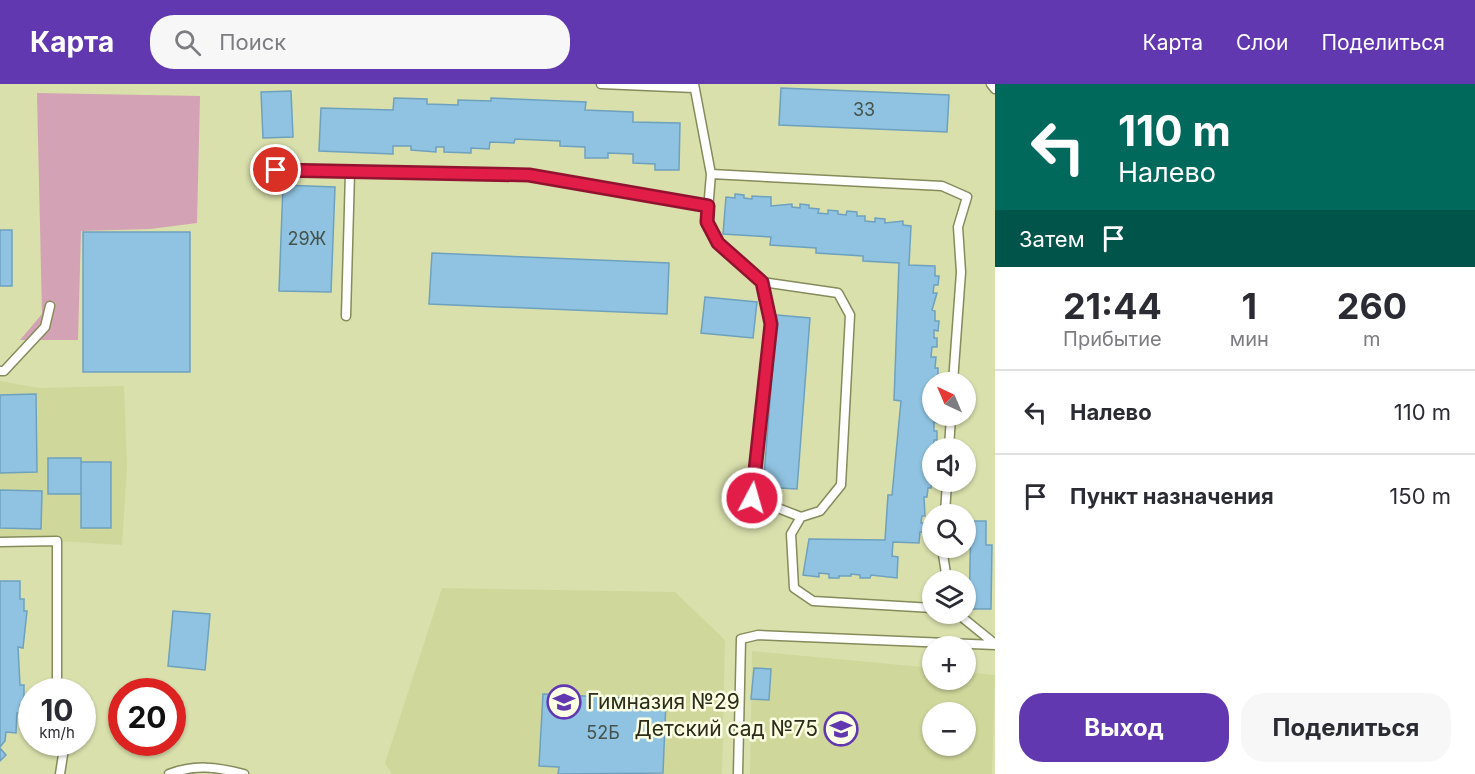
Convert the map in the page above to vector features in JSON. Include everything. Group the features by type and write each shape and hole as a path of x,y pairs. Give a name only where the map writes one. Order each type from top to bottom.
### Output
{"lane":[{"path":"601,84 694,86 711,174 707,222 718,243 762,282 838,292 850,315 841,485 820,510 801,517 791,534 795,588 813,601 922,607"},
{"path":"990,84 995,89"},
{"path":"276,170 529,175 708,206"},
{"path":"346,316 350,172"},
{"path":"711,174 942,186 967,197 958,227 961,272 954,372"},
{"path":"762,282 771,324 752,498 801,517"},
{"path":"0,371 4,371 45,327 50,306"},
{"path":"0,542 57,541 57,678"},
{"path":"970,624 995,645"},
{"path":"738,774 741,639 758,635 995,645"},
{"path":"60,774 63,756"},
{"path":"169,774 193,766 218,768 244,774"}],"shaded area":[{"path":"37,93 200,96 197,223 150,229 81,231 78,340 20,340 42,314"},
{"path":"0,381 39,388 124,386 127,467 122,545 57,541 0,542"},
{"name":"Гимназия №29","path":"442,588 675,592 725,640 722,774 392,774 385,763"},
{"name":"Детский сад №75","path":"752,651 922,667 922,690 976,690 976,673 995,675 992,774 750,774"}],"building":[{"path":"781,88 949,95 947,132 779,125"},
{"path":"291,91 293,137 263,138 261,92"},
{"path":"394,98 427,99 427,104 458,105 458,100 491,101 491,98 586,102 585,110 633,112 633,122 680,123 679,170 655,170 655,164 633,163 633,154 608,153 608,158 585,158 585,147 560,146 560,141 515,139 514,143 490,142 489,149 471,148 471,153 444,152 444,147 436,147 436,152 411,150 411,146 393,146 393,154 319,151 321,108 393,110"},
{"path":"283,185 335,187 331,292 279,291"},
{"path":"735,194 752,199 752,196 771,197 771,206 792,204 792,207 800,208 800,204 809,205 809,208 819,209 818,213 828,214 828,210 846,215 847,211 857,212 857,216 865,216 865,221 875,222 875,218 885,219 885,223 903,221 903,225 911,226 909,265 935,266 935,276 939,276 938,285 934,285 933,293 937,293 932,310 935,311 935,321 939,321 938,331 934,330 937,347 932,347 931,357 936,357 935,368 938,368 938,372 922,372 922,426 934,426 937,438 922,438 922,492 928,492 927,497 924,497 924,504 922,504 922,532 920,532 919,543 893,542 892,556 898,557 897,578 871,575 870,578 860,578 860,575 851,574 851,576 839,576 839,578 829,578 829,574 819,573 819,577 803,575 809,539 885,540 888,495 892,495 901,401 894,400 899,263 863,261 863,256 816,253 816,248 770,245 771,237 723,234 726,197 735,198"},
{"path":"0,230 12,230 12,286 0,286"},
{"path":"83,232 190,232 190,372 83,372"},
{"path":"432,253 669,263 667,314 429,304"},
{"path":"705,297 757,302 753,338 701,333"},
{"path":"777,315 810,318 797,489 763,487"},
{"path":"36,394 37,472 0,473 0,395"},
{"path":"48,458 81,458 81,494 48,494"},
{"path":"81,462 111,462 111,528 81,528"},
{"path":"0,490 42,491 41,529 0,528"},
{"path":"976,521 986,521 986,545 992,545 991,609 976,609 976,570 970,570 970,558 976,558"},
{"path":"0,581 20,581 20,599 24,599 24,611 27,611 23,648 18,647 20,678 16,733 6,732 5,741 0,747"},
{"path":"173,611 210,614 205,670 168,666"},
{"path":"754,668 771,669 769,700 751,699"},
{"path":"543,694 666,700 663,773 558,774 559,767 539,766"},
{"path":"0,748 6,755 0,761"}],"place":[{"name":"Гимназия №29","path":"564,702"},
{"name":"Детский сад №75","path":"841,729"}],"route":[{"path":"276,170 529,175 708,206 707,222 718,243 762,282 771,324 752,498"}]}
